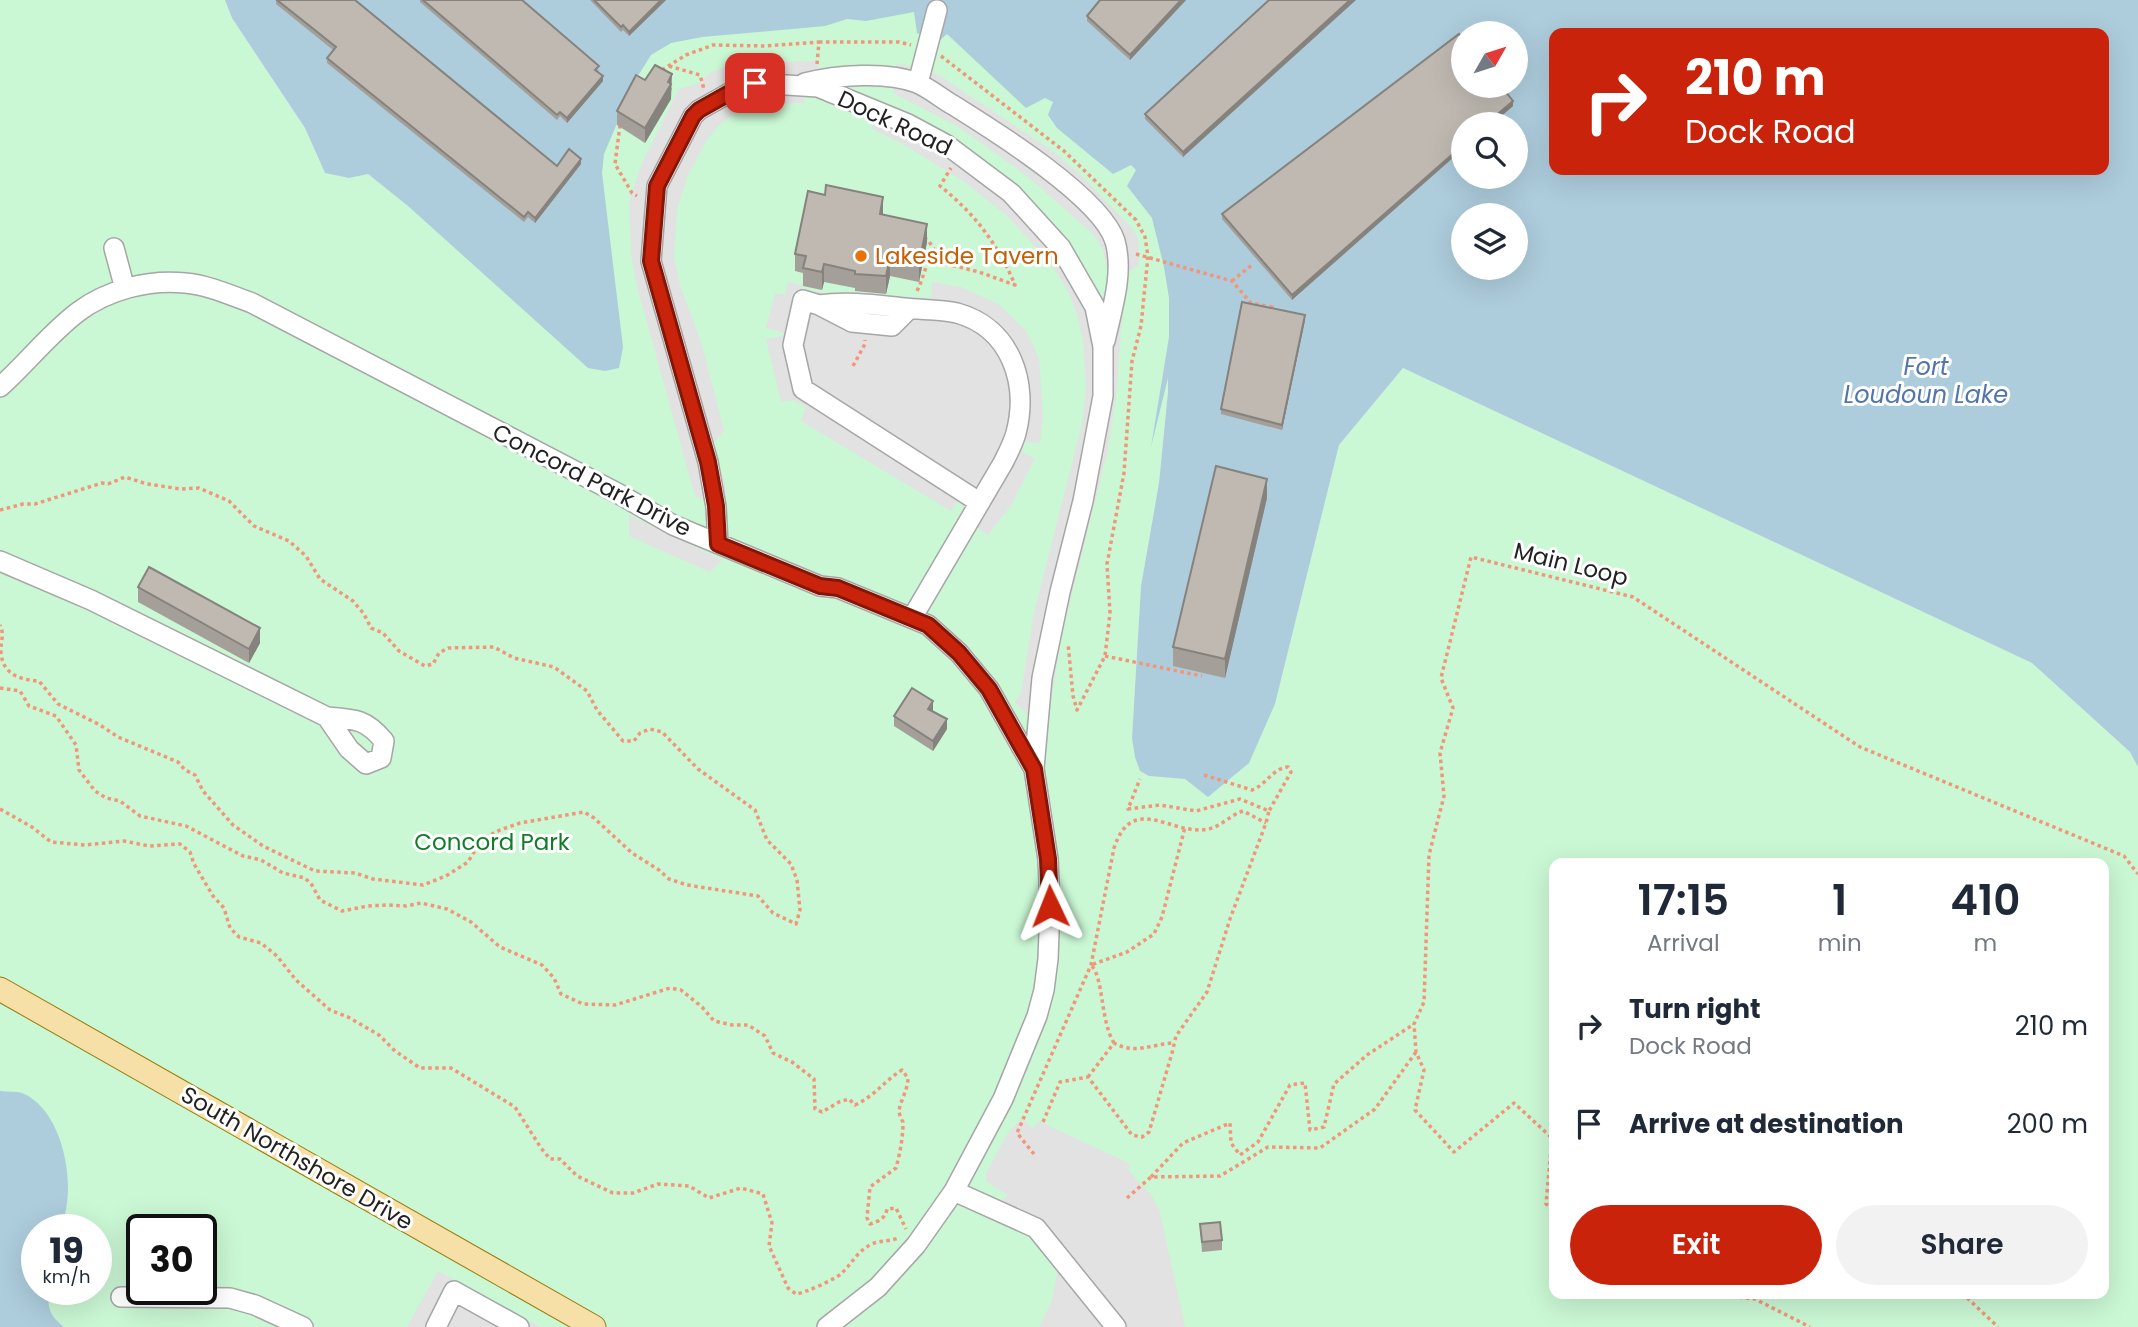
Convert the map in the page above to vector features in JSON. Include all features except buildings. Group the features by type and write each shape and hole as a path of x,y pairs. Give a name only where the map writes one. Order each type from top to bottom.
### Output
{"main road":[{"name":"South Northshore Drive","path":"0,989 594,1327"}],"street":[{"path":"918,83 937,10"},
{"path":"794,85 841,77 883,76 918,83 1027,153 1093,207 1107,224 1114,240 1119,273 1103,346"},
{"name":"Dock Road","path":"718,544 716,506 708,462 651,258 657,186 693,116 709,104 747,83 818,87 908,124 947,145 1005,187 1066,254 1094,307 1103,346 1105,373 1100,421 1042,678 1034,769"},
{"path":"114,248 125,289"},
{"name":"Concord Park Drive","path":"0,387 79,311 125,289 151,283 184,282 210,288 252,303 619,494 673,525 820,586 838,588 928,625 959,653 989,689 1034,769 1048,859 1049,919 1044,990 1037,1016 1003,1098 954,1191 916,1245 878,1287 827,1327"},
{"path":"912,618 1003,463 1015,437 1019,421 1017,380 1011,356 1000,338 991,330 956,313 909,309 892,326 852,322 803,300 793,345 803,389 979,502"},
{"path":"0,561 90,600 327,717"},
{"path":"954,1191 1036,1228 1116,1327"},
{"path":"436,1327 454,1291 511,1325"},
{"path":"121,1297 230,1298 255,1305 303,1327"}],"path":[{"path":"819,42 899,42 927,48 946,58 998,100"},
{"path":"669,66 700,75 709,104"},
{"path":"916,234 928,240 943,262 1015,285 1004,259 987,232 965,205 940,186 949,171"},
{"path":"909,309 933,250"},
{"path":"1051,635 1068,642 1073,696 1077,710 1105,656 1110,613 1107,564 1124,473 1132,361 1141,326 1148,256 1232,281 1251,303 1272,307 1270,316"},
{"path":"1232,281 1253,264"},
{"path":"0,510 34,504 125,477 147,484 181,489 199,488 229,501 254,526 289,541 306,556 320,579 353,601 371,628 383,633 399,651 425,666 433,664 439,653 448,648 494,647 514,658 554,667 587,691 597,710 623,741 634,741 640,733 650,729 662,732 698,769 755,810 767,840 792,864 797,880 800,910 796,923 774,913 758,896 687,885 670,879 632,853 594,818 583,812 520,823 500,830 482,839 468,862 446,876 423,885 373,879 355,873 315,871 263,846 233,825 203,791 195,775 177,762 118,737 58,704 39,681 21,680 4,667 1,652 4,633 0,625"},
{"name":"Main Loop","path":"1549,1135 1514,1103 1454,1152 1415,1110 1424,1070 1416,1052 1414,1024 1424,1002 1429,855 1444,796 1440,753 1453,708 1441,678 1471,557 1633,597 1860,747 2124,856 2138,874"},
{"path":"1105,656 1202,676"},
{"path":"0,688 20,691 29,705 56,716 76,745 79,770 95,791 106,798 120,801 140,816 186,826 243,856 261,860 283,873 305,878 320,900 342,911 368,906 406,906 421,903 447,909 471,922 500,947 542,965 554,978 561,994 583,1004 615,1005 670,988 681,990 714,1021 748,1025 765,1036 773,1053 792,1062 814,1079 815,1109 822,1112 849,1099 856,1105 873,1096 887,1079 902,1070 908,1078 908,1090 899,1112 903,1140 896,1168 870,1187 867,1218 870,1224 880,1221 886,1216 887,1209 896,1208 908,1231"},
{"path":"1088,1077 1127,1130 1137,1137 1143,1137 1151,1128 1173,1043 1207,992 1269,811 1291,772 1288,767 1278,769 1256,789 1249,790 1204,775"},
{"path":"1140,779 1128,809 1160,805 1196,811 1240,799 1269,811"},
{"path":"1240,799 1241,787"},
{"path":"0,809 32,827 51,842 85,845 124,841 149,846 180,844 190,852 212,896 224,908 230,928 239,937 261,943 277,956 296,980 330,1010 379,1035 395,1051 420,1068 452,1068 515,1107 551,1159 560,1159 577,1176 604,1190 633,1193 658,1184 689,1186 709,1198 741,1188 763,1194 772,1223 769,1246 788,1288 796,1294 806,1293 835,1278 858,1254 871,1245 887,1242 930,1216 934,1218"},
{"path":"1034,1154 1017,1133 1091,965 1114,848 1122,831 1129,824 1148,818 1185,827 1208,829 1243,811 1266,823"},
{"path":"1091,965 1126,952 1154,934 1162,917 1185,827"},
{"path":"1091,965 1097,974 1104,1021 1114,1043 1139,1049 1173,1043"},
{"path":"1127,1198 1183,1143 1230,1123 1231,1143 1240,1155 1258,1142 1290,1085 1305,1083 1310,1130 1324,1127 1334,1084 1367,1055 1414,1024"},
{"path":"1043,1122 1060,1082 1088,1077 1114,1043"},
{"path":"1151,1177 1220,1176 1268,1147 1320,1148 1375,1108 1416,1052"},
{"name":"Main Loop","path":"1549,1171 1546,1204 1549,1206"},
{"path":"1742,1299 1755,1300 1810,1327"},
{"path":"1968,1299 1998,1327"}],"green space":[{"name":"Concord Park","path":"0,0 225,0 232,18 305,128 325,173 349,178 368,174 408,206 591,177 631,65 693,30 917,7 1104,127 1176,216 1168,392 1159,483 1141,586 1132,738 1149,776 1185,779 1194,786 1275,704 1339,445 1403,368 2032,663 2130,752 2138,767 2138,1327 48,1327 41,1305 112,1305 112,1214 62,1214 20,1093 0,1091"}],"shaded area":[{"path":"818,61 818,72 799,90 805,103 756,104 737,111 718,126 706,141 687,177 677,210 674,256 680,285 702,345 724,431 713,444 726,489 725,507 695,496 638,290 631,254 629,203 641,165 679,89 699,83 710,73 732,64"},
{"path":"897,63 939,75 1050,149 1081,175 1131,227 1138,238 1139,264 1128,273 1108,450 1062,633 1046,733 1015,702 1021,693 1033,617 1082,424 1086,388 1083,341 1077,314 1069,293 1052,265 1006,215 966,183 871,128 878,118 948,138 1101,301 1106,288 1107,268 1103,250 1094,235 1027,176 957,126 893,93"},
{"path":"788,282 802,285 802,289 839,296 851,294 931,298 932,282 961,287 998,304 1025,330 1039,359 1043,417 1040,443 1024,442 1022,452 1035,458 1012,504 988,535 960,516 963,509 961,502 957,502 951,511 801,421 806,407 794,400 781,402 766,339 783,336 784,333 766,328 775,293 785,295"},
{"path":"629,515 722,560 710,572 629,536"},
{"path":"1022,1118 1033,1129 1039,1121 1130,1164 1128,1170 1151,1195 1159,1209 1185,1327 1039,1327 1051,1303 1059,1266 999,1204 1008,1195 986,1181 986,1173 1008,1133"},
{"path":"438,1271 540,1327 407,1327"}],"water":[{"name":"Fort Loudoun Lake","path":"225,0 2138,0 2138,767 2130,752 2032,663 1403,368 1339,445 1275,704 1249,763 1208,797 1185,779 1149,776 1140,771 1132,738 1141,586 1159,483 1168,392 1168,378 1151,447 1169,337 1169,298 1152,218 1127,186 1136,170 1131,165 1113,174 1057,128 1048,115 1053,102 1045,98 1026,108 947,34 940,40 917,33 914,12 866,21 847,19 825,26 702,37 671,43 651,55 636,79 604,154 602,173 623,347 619,368 605,371 588,368 408,206 368,174 349,178 325,173 305,128 232,18"},
{"path":"0,1091 22,1093 37,1102 49,1117 64,1154 68,1196 65,1214 21,1214 21,1305 49,1305 55,1319 64,1327 0,1327"}],"place":[{"name":"Lakeside Tavern","path":"861,256"}],"route":[{"path":"755,83 747,83 693,116 655,194 651,261 708,462 716,506 718,544 820,586 838,588 928,625 959,653 989,689 1034,769 1048,859 1050,906"}]}
